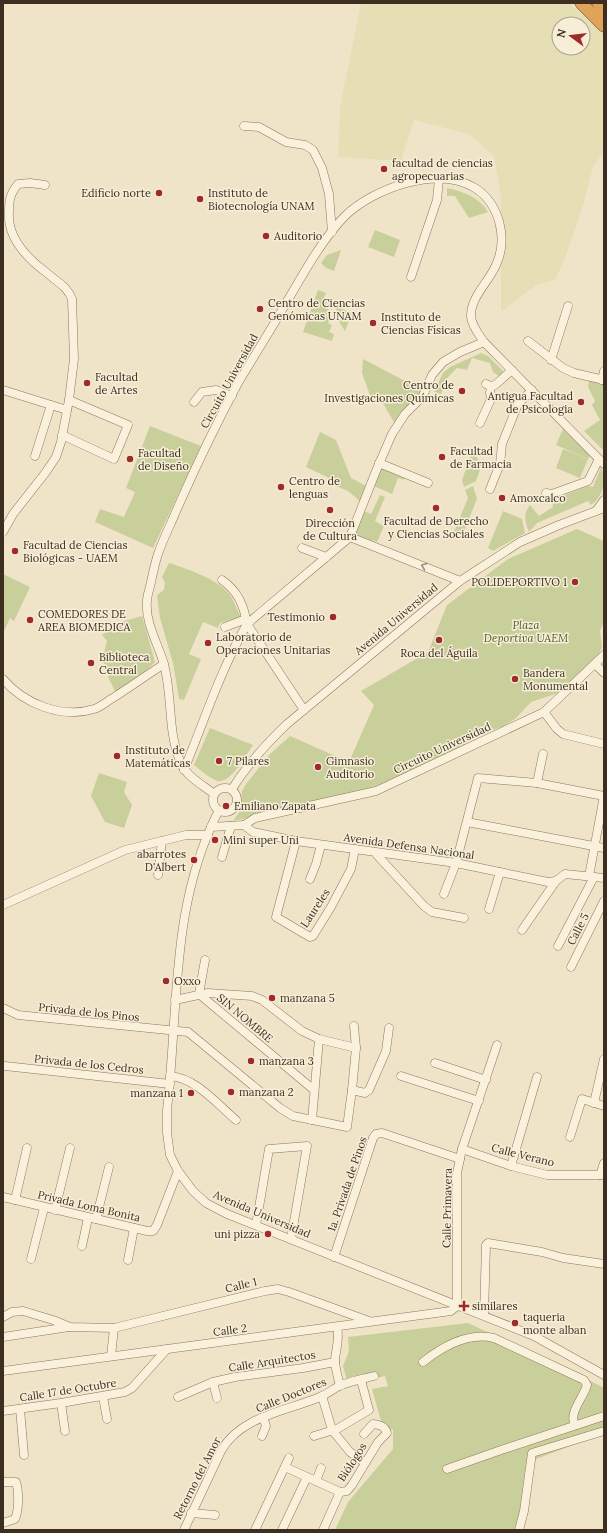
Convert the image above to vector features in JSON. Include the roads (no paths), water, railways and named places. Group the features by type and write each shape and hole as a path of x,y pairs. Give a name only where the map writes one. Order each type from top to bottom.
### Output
{"highway":[{"path":"582,3 604,26"},
{"path":"598,3 604,11"}],"street":[{"path":"244,126 259,127 286,142 305,146 313,150 322,168 329,194 332,232"},
{"path":"411,277 437,200 439,180"},
{"name":"Circuito Universidad","path":"214,794 184,770 179,761 174,743 164,664 148,619 146,601 158,554 199,459 232,396 307,268 345,216 362,202 384,190 404,183 439,180 458,182 475,188 486,199 498,215 502,232 502,249 496,266 473,306 471,318 477,332 484,342 602,462"},
{"path":"3,532 13,514 56,457 69,400 74,359 72,299 69,291 42,270 23,252 14,237 8,220 11,192 18,184 30,183 45,185"},
{"path":"551,360 568,306"},
{"path":"528,341 551,360 574,373 603,380 604,371"},
{"path":"184,770 217,688 247,621 350,537 392,434 405,414 423,396 432,375 437,368 460,352 484,342"},
{"path":"480,422 491,399 489,385 495,385 512,370"},
{"path":"3,390 67,410"},
{"path":"194,402 202,392 216,390 232,396"},
{"path":"490,489 500,464 502,444 518,404 532,390"},
{"path":"62,435 114,459 128,426 69,400"},
{"path":"35,456 52,405"},
{"path":"546,493 552,494 588,481 602,462"},
{"path":"380,463 428,483"},
{"path":"595,512 604,500"},
{"name":"Avenida Universidad","path":"232,789 263,747 304,710 460,581 520,542 604,508"},
{"path":"350,537 460,581"},
{"path":"302,548 326,557"},
{"path":"222,580 231,586 239,598 247,621 304,710"},
{"path":"225,626 247,621"},
{"name":"Circuito Universidad","path":"244,825 255,818 376,791 544,712 604,655"},
{"path":"3,679 21,694 38,704 55,711 74,712 95,709 164,664"},
{"path":"595,664 604,673"},
{"path":"544,712 560,733 604,744"},
{"path":"537,783 543,754"},
{"path":"444,894 456,863 478,778 537,783 604,796 594,847 591,877 558,946"},
{"path":"220,788 232,789 237,796 234,808 227,812 219,810 214,803 214,794 220,788"},
{"path":"209,831 219,810"},
{"path":"467,822 604,848"},
{"path":"3,905 113,854 137,846 231,826 244,825"},
{"name":"Avenida Defensa Nacional","path":"244,825 253,832 296,841 378,851 456,863 548,882 556,881 565,874 604,878"},
{"path":"222,857 231,826"},
{"name":"Avenida Universidad","path":"209,831 197,860 187,897 180,946 175,1000 174,1032 167,1110 167,1133 170,1155 178,1171 193,1191 206,1202 227,1214 534,1336 604,1376"},
{"path":"158,875 162,841"},
{"name":"Laureles","path":"296,841 276,917 310,937 313,936 328,913 351,869 355,849"},
{"path":"310,878 316,864 321,845"},
{"path":"377,855 424,906 432,912 464,918"},
{"path":"489,909 500,872"},
{"path":"522,930 556,881"},
{"name":"Calle 5","path":"571,967 604,901"},
{"path":"199,994 205,960"},
{"name":"SIN NOMBRE","path":"175,1000 208,993 252,996 262,1000 302,1031 319,1038 356,1048"},
{"name":"SIN NOMBRE","path":"199,994 314,1090"},
{"name":"Privada de los Pinos","path":"3,1008 18,1015 174,1032"},
{"path":"174,1032 188,1032 280,1108 293,1116 347,1127 356,1048 354,1026"},
{"path":"352,1090 365,1093 370,1090 386,1051 389,1028"},
{"path":"312,1120 319,1038"},
{"name":"Calle Primavera","path":"457,1306 457,1173 462,1150 497,1045"},
{"path":"435,1063 486,1080"},
{"path":"594,1103 604,1063"},
{"name":"Privada de los Cedros","path":"5,1066 170,1084"},
{"path":"170,1076 180,1076 192,1082 236,1120"},
{"path":"401,1076 479,1101"},
{"path":"510,1166 537,1077"},
{"path":"570,1137 582,1099 604,1106"},
{"name":"1a. Privada de Pinos","path":"334,1257 373,1138 376,1134 382,1133 460,1159"},
{"path":"256,1225 269,1149 307,1146 291,1239"},
{"path":"15,1200 27,1148"},
{"path":"56,1210 70,1148"},
{"name":"Calle Verano","path":"462,1150 510,1166 548,1175 602,1175"},
{"path":"602,1175 604,1163"},
{"path":"82,1246 109,1167"},
{"name":"Privada Loma Bonita","path":"3,1197 44,1208 147,1231 153,1231 157,1225 178,1171"},
{"path":"31,1258 44,1208"},
{"path":"128,1260 134,1228"},
{"path":"484,1315 486,1245 488,1243 542,1252 563,1258 604,1264"},
{"name":"Calle 1","path":"3,1337 70,1327 114,1328 274,1289 290,1292 371,1322"},
{"name":"Calle 2","path":"3,1371 447,1312 451,1311 457,1306"},
{"name":"Calle 1","path":"3,1317 12,1312 23,1311 54,1320 70,1327"},
{"path":"338,1327 339,1337 335,1362 340,1386"},
{"path":"111,1356 114,1328"},
{"path":"423,1362 438,1350 473,1336 484,1335 494,1338 584,1380 587,1385 585,1392 572,1416 572,1421 575,1425"},
{"name":"Calle 17 de Octubre","path":"3,1411 61,1404 125,1392 132,1388 167,1349"},
{"name":"Calle Arquitectos","path":"178,1397 213,1382 235,1377 335,1362"},
{"name":"Calle Doctores","path":"232,1435 263,1417 322,1396 340,1386 374,1376"},
{"path":"314,1436 337,1428 369,1410 361,1380"},
{"path":"213,1382 217,1398"},
{"path":"322,1396 332,1430 350,1452 365,1463"},
{"path":"103,1397 107,1419"},
{"path":"61,1404 65,1431"},
{"path":"20,1408 24,1455"},
{"path":"447,1469 604,1416"},
{"path":"262,1436 266,1426 263,1417"},
{"name":"Biólogos","path":"323,1530 340,1492 347,1491 352,1485 378,1442 387,1433 386,1429 380,1425 373,1424 364,1434"},
{"path":"519,1530 524,1511 532,1453 604,1432"},
{"name":"Retorno del Amor","path":"184,1530 190,1513 223,1447 232,1435"},
{"path":"255,1530 289,1458"},
{"path":"285,1467 340,1492"},
{"path":"316,1481 321,1468"},
{"path":"282,1530 307,1477"},
{"path":"3,1482 16,1482 18,1487 17,1514 15,1519 3,1523"},
{"path":"190,1513 215,1515"}],"place":[{"name":"facultad de ciencias agropecuarias","path":"384,169"},
{"name":"Edificio norte","path":"159,193"},
{"name":"Instituto de Biotecnología UNAM","path":"200,199"},
{"name":"Auditorio","path":"266,236"},
{"name":"Centro de Ciencias Genómicas UNAM","path":"260,309"},
{"name":"Instituto de Ciencias Físicas","path":"373,323"},
{"name":"Facultad de Artes","path":"87,383"},
{"name":"Centro de Investigaciones Químicas","path":"462,391"},
{"name":"Antigua Facultad de Psicologia","path":"581,402"},
{"name":"Facultad de Farmacia","path":"442,457"},
{"name":"Facultad de Diseño","path":"130,459"},
{"name":"Centro de lenguas","path":"281,487"},
{"name":"Amoxcalco","path":"502,498"},
{"name":"Facultad de Derecho y Ciencias Sociales","path":"436,508"},
{"name":"Dirección de Cultura","path":"330,510"},
{"name":"Facultad de Ciencias Biológicas - UAEM","path":"15,551"},
{"name":"POLIDEPORTIVO 1","path":"575,582"},
{"name":"Testimonio","path":"333,617"},
{"name":"COMEDORES DE AREA BIOMEDICA","path":"30,620"},
{"name":"Roca del Águila","path":"439,640"},
{"name":"Laboratorio de Operaciones Unitarias","path":"208,643"},
{"name":"Biblioteca Central","path":"91,663"},
{"name":"Bandera Monumental","path":"515,679"},
{"name":"Instituto de Matemáticas","path":"117,756"},
{"name":"7 Pilares","path":"219,761"},
{"name":"Gimnasio Auditorio","path":"318,767"},
{"name":"Emiliano Zapata","path":"226,806"},
{"name":"Mini super Uni","path":"215,840"},
{"name":"abarrotes D'Albert","path":"194,860"},
{"name":"Oxxo","path":"166,981"},
{"name":"manzana 5","path":"272,998"},
{"name":"manzana 3","path":"251,1061"},
{"name":"manzana 2","path":"231,1092"},
{"name":"manzana 1","path":"191,1093"},
{"name":"uni pizza","path":"268,1234"},
{"name":"similares","path":"464,1306"},
{"name":"taqueria monte alban","path":"515,1323"}],"park label":[{"name":"Plaza Deportiva UAEM","path":"526,631"}]}
